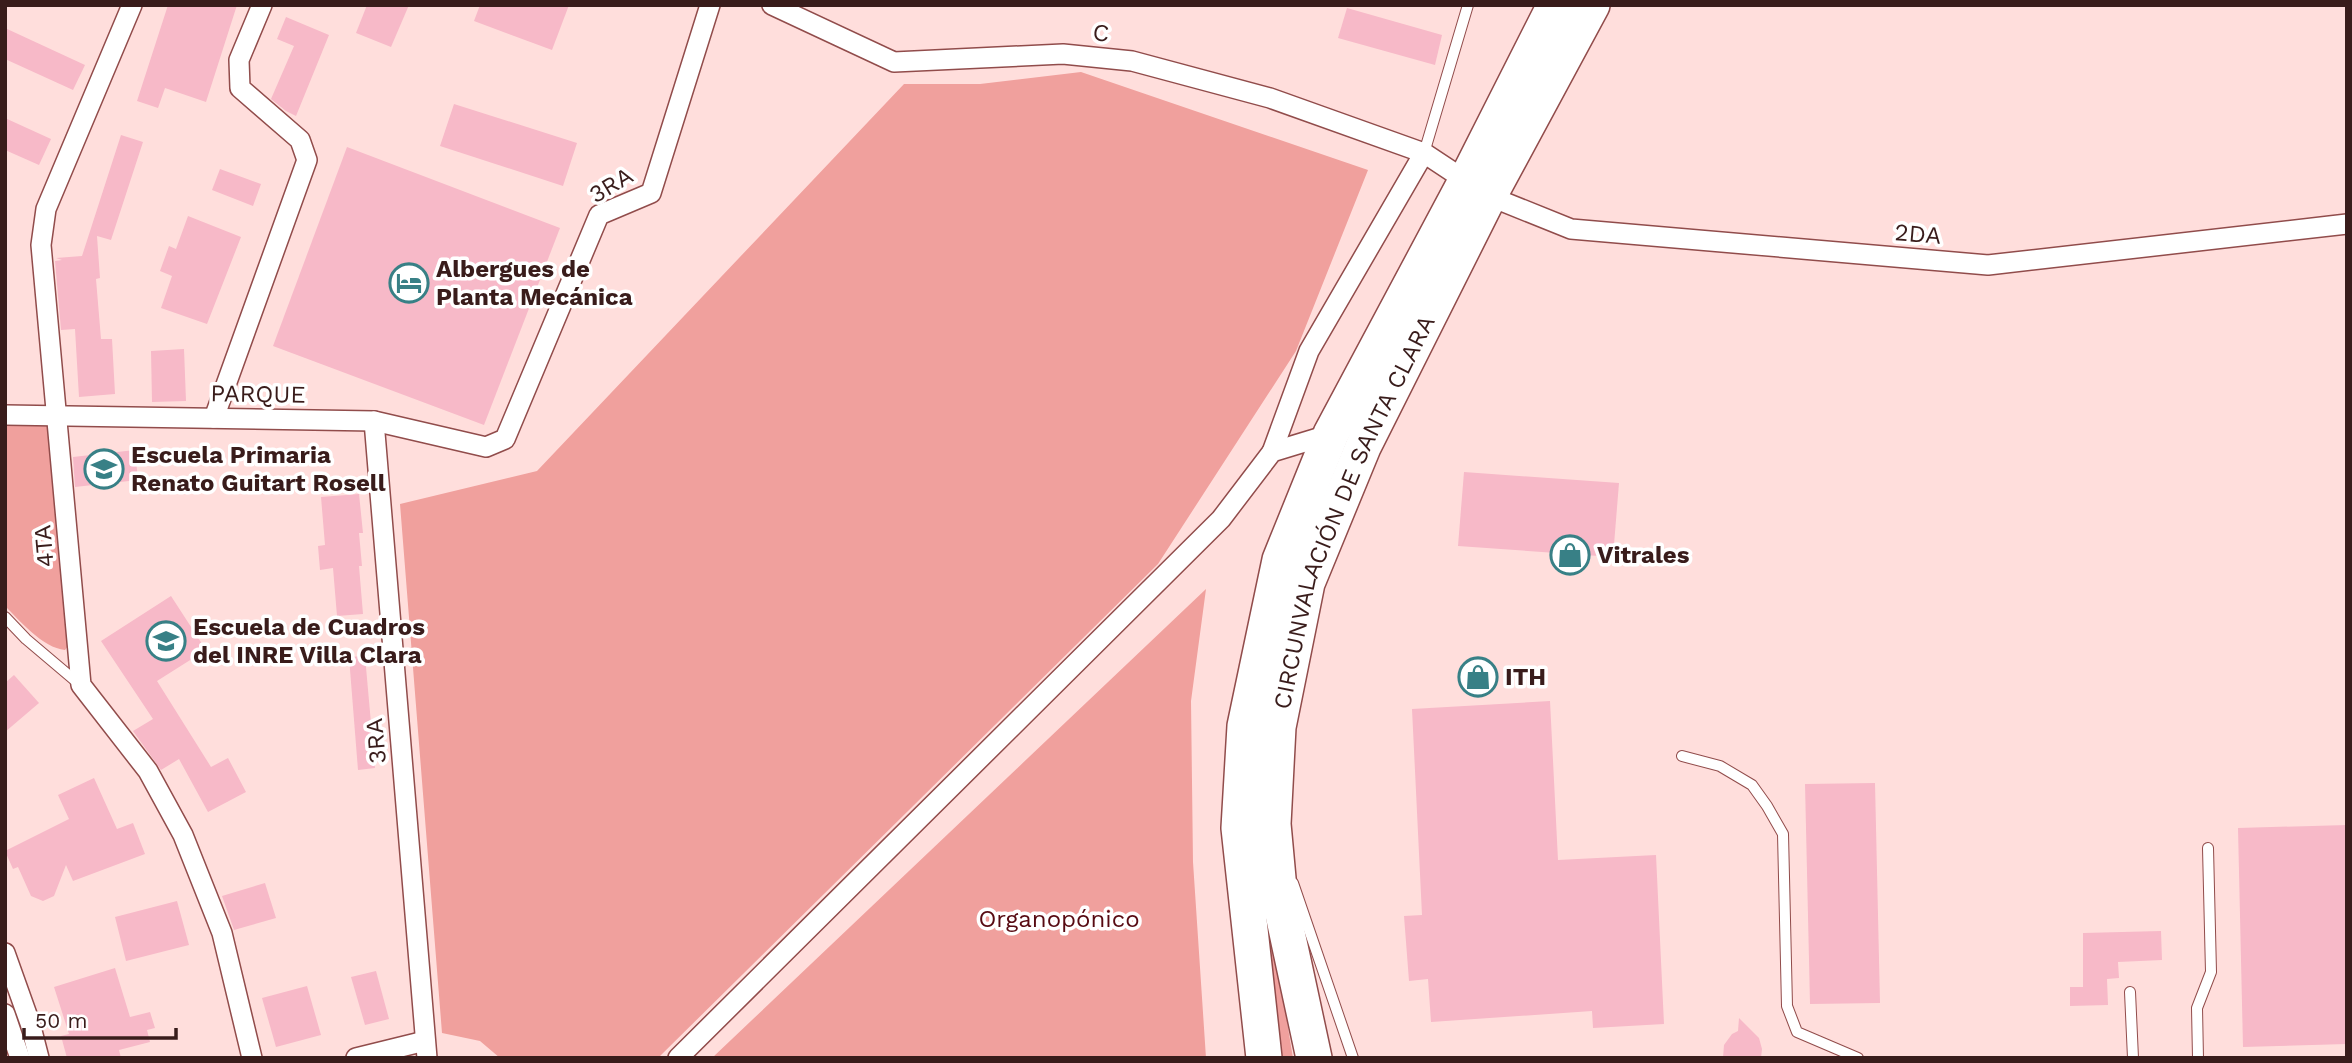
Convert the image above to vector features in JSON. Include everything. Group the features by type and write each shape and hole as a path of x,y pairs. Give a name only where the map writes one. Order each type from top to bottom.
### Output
{"highway":[{"name":"CIRCUNVALACIÓN DE SANTA CLARA","path":"1314,1058 1280,900 1256,826 1307,583 1363,447 1555,5"},
{"name":"CIRCUNVALACIÓN DE SANTA CLARA","path":"1264,1058 1256,826 1245,726 1280,560 1331,434 1477,188 1592,5"}],"street":[{"name":"4TA","path":"81,685 41,246 47,209 132,5"},
{"path":"214,418 306,160 300,140 240,88 239,60 262,5"},
{"name":"3RA","path":"505,439 599,215 651,193 710,5"},
{"name":"C","path":"772,5 894,62 1063,54 1132,61 1270,98 1424,153 1477,188"},
{"path":"678,1058 1221,519 1272,452 1309,351 1424,153"},
{"name":"2DA","path":"1477,188 1571,229 1988,265 2347,224"},
{"name":"PARQUE","path":"5,415 374,421 486,447 505,439"},
{"name":"3RA","path":"374,421 426,1049"},
{"path":"1272,452 1331,434"},
{"path":"81,685 148,771 183,835 222,933 252,1058"},
{"path":"5,953 30,1023 39,1058"},
{"path":"5,1014 20,1058"},
{"path":"356,1058 426,1049"}],"lane":[{"path":"1424,153 1468,5"},
{"path":"5,617 26,639 81,685"},
{"path":"1682,756 1720,766 1752,785 1767,806 1783,834 1787,1006 1797,1032 1858,1058"},
{"path":"1256,826 1287,863"},
{"path":"2198,1058 2197,1008 2211,972 2208,848"},
{"path":"1291,876 1353,1058"},
{"path":"2130,992 2133,1058"}],"green space":[{"path":"1081,72 1368,170 1296,351 1158,564 658,1058 500,1058 480,1041 442,1033 400,504 537,471 904,84 980,84"},
{"path":"54,420 68,646 65,650 40,639 5,606 5,422"},
{"name":"Organopónico","path":"1206,589 1191,701 1193,862 1206,1058 712,1058"},
{"path":"1261,847 1293,1058 1279,1058 1259,900"}],"building":[{"path":"168,5 237,5 206,102 165,88 158,108 137,101"},
{"path":"367,5 409,5 391,47 356,33"},
{"path":"480,5 569,5 552,50 474,21"},
{"path":"1347,8 1442,35 1435,65 1338,38"},
{"path":"286,17 329,35 296,116 271,99 294,46 277,39"},
{"path":"5,28 85,65 73,90 5,59"},
{"path":"454,104 577,143 563,186 440,146"},
{"path":"5,118 51,139 39,165 5,150"},
{"path":"121,135 143,142 111,240 97,236 100,278 96,279 101,339 112,339 115,394 79,397 75,329 61,330 55,261 62,260 56,258 82,256"},
{"name":"Albergues de Planta Mecánica","path":"347,147 560,228 484,425 273,346"},
{"path":"220,169 261,184 253,206 212,190"},
{"path":"188,216 241,237 207,324 161,308 172,276 160,271 169,246 176,249"},
{"path":"184,349 186,401 152,402 151,351"},
{"name":"Escuela Primaria Renato Guitart Rosell","path":"135,450 138,480 75,487 73,457"},
{"path":"1464,472 1619,483 1613,557 1458,546"},
{"path":"359,494 363,533 359,533 362,566 359,566 363,614 337,616 333,568 320,570 318,546 325,545 321,497"},
{"path":"171,596 206,650 157,681 211,767 228,758 246,792 208,812 179,759 161,770 133,731 153,719 101,641"},
{"path":"365,656 375,768 358,770 349,657"},
{"path":"14,675 39,703 5,732 5,683"},
{"path":"1550,701 1558,860 1656,855 1664,1024 1593,1028 1592,1011 1431,1022 1428,979 1409,981 1404,916 1422,915 1412,709"},
{"path":"94,778 117,829 133,823 145,854 73,881 66,865 54,896 43,901 31,896 18,867 13,869 5,851 69,819 58,795"},
{"path":"1875,783 1880,1003 1810,1004 1805,784"},
{"path":"2347,825 2347,1044 2243,1047 2238,828"},
{"path":"265,883 276,918 234,930 222,896"},
{"path":"177,901 189,945 126,961 115,917"},
{"path":"2161,931 2162,960 2118,962 2119,978 2107,979 2108,1005 2070,1006 2070,987 2083,987 2083,933"},
{"path":"115,968 130,1017 150,1012 155,1028 147,1030 150,1042 119,1050 121,1058 67,1058 61,1036 69,1034 54,987"},
{"path":"376,971 389,1019 365,1025 351,977"},
{"path":"307,986 321,1035 276,1047 262,998"},
{"path":"1739,1018 1759,1038 1761,1058 1723,1058 1724,1045 1732,1034 1738,1031"}],"place":[{"name":"Albergues de Planta Mecánica","path":"409,283"},
{"name":"Escuela Primaria Renato Guitart Rosell","path":"104,469"},
{"name":"Vitrales","path":"1570,555"},
{"name":"Escuela de Cuadros del INRE Villa Clara","path":"166,641"},
{"name":"ITH","path":"1478,677"}]}
